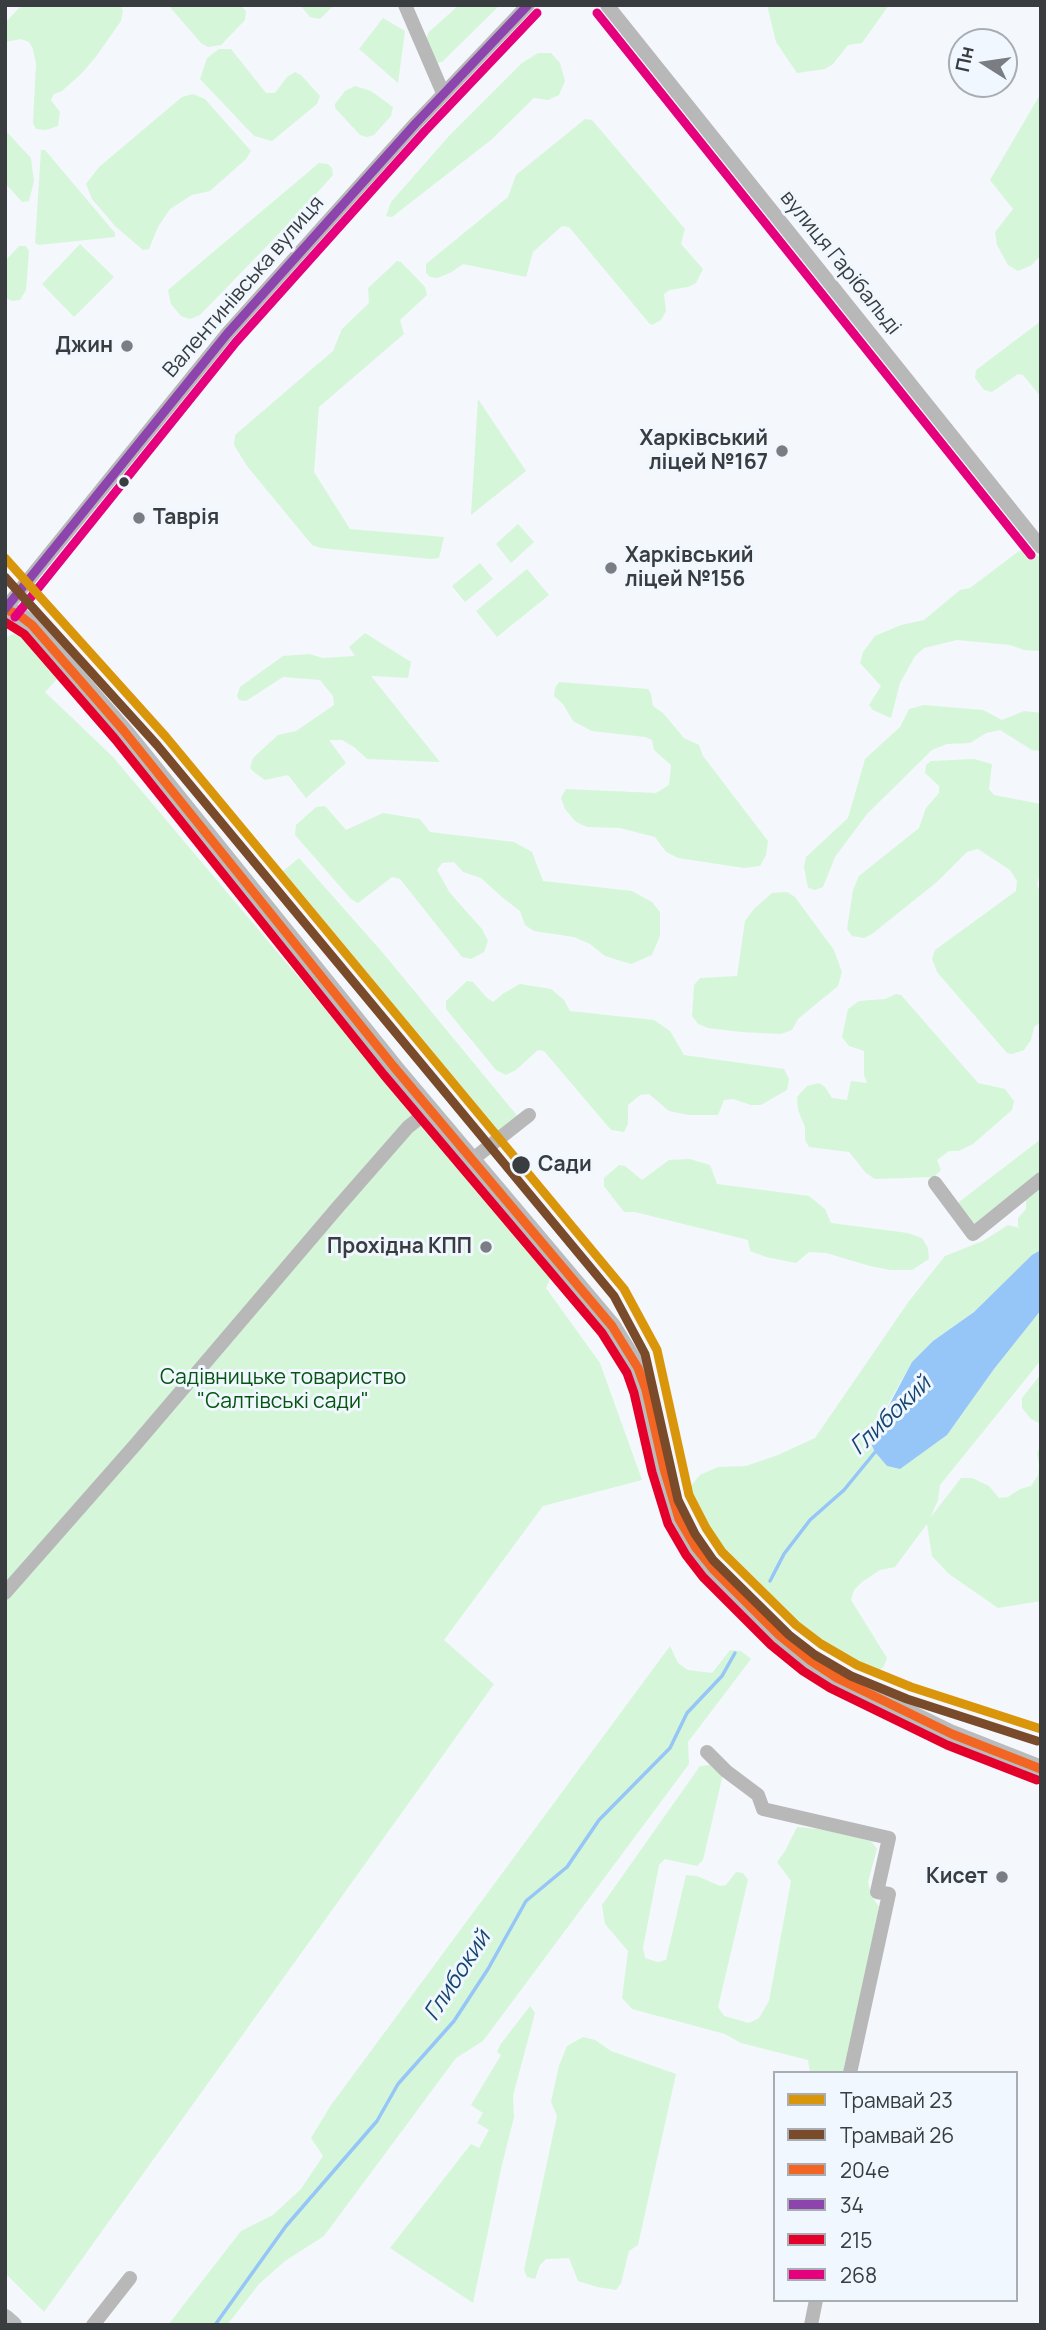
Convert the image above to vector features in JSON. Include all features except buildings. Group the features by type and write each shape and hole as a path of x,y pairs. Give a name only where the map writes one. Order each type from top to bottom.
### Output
{"main road":[{"path":"5,609 19,614 32,625 124,731 394,1067 594,1303 628,1349 646,1390 664,1469 680,1519 696,1548 737,1594 779,1635 811,1661 856,1687 953,1734 1041,1769"},
{"path":"5,2318 13,2325"}],"street":[{"path":"405,5 443,93"},
{"name":"Валентинівська вулиця","path":"5,609 227,334 443,93 528,5"},
{"name":"вулиця Гарібальді","path":"607,5 1041,547"},
{"path":"5,1593 408,1127 431,1109"},
{"path":"473,1159 529,1115"},
{"path":"935,1183 973,1234 1041,1179"},
{"path":"707,1752 726,1771 758,1795 763,1809 888,1838 877,1892 889,1894 850,2071"},
{"path":"93,2325 130,2278"},
{"path":"811,2325 816,2302"}],"green space":[{"path":"22,5 119,5 123,10 121,21 95,58 62,91 54,94 51,100 60,112 58,126 46,130 36,129 33,123 36,64 33,49 29,42 21,39 5,42 5,23"},
{"path":"168,5 240,5 246,11 245,20 221,45 208,47 201,43"},
{"path":"300,5 334,5 320,19 310,17"},
{"path":"459,5 500,5 442,62 436,63 425,41 429,32"},
{"path":"767,5 889,5 862,43 848,45 833,64 825,69 797,73 776,42"},
{"path":"383,18 405,31 398,83 359,49"},
{"path":"219,49 231,49 266,93 275,93 287,77 295,72 301,75 320,96 317,104 272,141 254,136 200,79 207,58"},
{"path":"538,53 551,53 560,63 565,81 559,95 548,100 534,98 491,140 392,217 386,216 391,202 449,136 522,63"},
{"path":"355,86 371,91 393,107 391,116 374,135 360,135 335,108 345,91"},
{"path":"1041,93 1041,255 1032,265 1018,271 1008,265 997,245 995,232 1013,209 990,180"},
{"path":"193,94 205,99 251,151 246,159 210,191 192,195 170,209 158,227 149,249 143,250 115,226 92,199 86,184 99,167 182,97"},
{"path":"585,119 592,120 685,229 681,244 703,269 696,283 664,294 666,311 661,320 652,325 649,323 569,227 562,226 533,252 526,277 463,264 437,278 426,273 426,264 508,197 516,175"},
{"path":"5,130 31,158 34,181 29,201 22,202 5,183"},
{"path":"41,150 45,150 115,233 115,237 39,245 35,243"},
{"path":"319,163 328,164 333,175 298,214 200,315 190,319 181,316 171,304 168,290"},
{"path":"80,244 114,277 74,317 42,284"},
{"path":"19,246 26,246 29,251 26,290 20,300 13,301 5,298 5,261"},
{"path":"397,261 425,287 427,295 400,320 404,334 319,407 314,472 350,529 444,537 439,558 312,545 247,466 234,445 235,435 333,351 342,329 369,303 368,288"},
{"path":"1041,321 1041,397 1023,375 1018,374 992,392 984,390 975,378 976,370"},
{"path":"182,358 186,366 175,378 168,377 167,369 177,359"},
{"path":"478,399 526,471 471,515"},
{"path":"518,524 534,542 511,563 496,544"},
{"path":"1019,551 1034,551 1041,560 1041,651 957,640 924,648 915,656 900,683 891,718 873,710 869,705 881,686 860,663 863,652 875,636 901,625 924,620 960,590 970,588"},
{"path":"480,563 493,579 465,602 452,586"},
{"path":"527,569 549,595 497,637 476,611"},
{"path":"365,633 411,662 408,678 371,676 440,762 367,759 342,740 329,740 346,763 306,798 288,775 265,780 255,773 250,768 253,758 278,735 296,731 334,705 333,696 320,680 283,677 246,701 239,700 237,696 240,687 283,656 355,656 349,647"},
{"name":"Садівницьке товариство \"Салтівські сади\"","path":"13,634 24,636 31,641 58,674 58,678 45,692 113,757 551,1277 546,1288 600,1363 642,1480 543,1506 444,1640 494,1684 44,2312 5,2273 5,638"},
{"path":"559,682 648,689 653,706 663,713 684,738 699,745 703,756 768,841 766,855 760,866 744,868 678,858 666,852 655,837 620,828 587,827 576,822 565,809 561,798 566,789 656,793 669,785 671,765 654,750 652,740 592,731 573,721 563,704 554,696"},
{"path":"924,705 983,710 1002,720 1024,711 1041,713 1041,751 1032,750 1000,730 986,733 970,743 947,744 932,750 867,814 835,857 823,887 815,890 808,888 804,867 806,857 848,818 865,759 900,727 909,709"},
{"path":"974,759 992,764 989,789 994,795 1041,804 1041,869 1037,885 1041,894 1041,1022 1034,1027 1031,1040 1024,1050 1012,1054 1007,1053 937,972 932,959 935,950 1016,891 1017,881 1010,870 978,849 967,852 938,881 872,934 864,938 852,936 847,929 853,890 859,876 919,828 926,808 939,793 939,786 925,773 926,765 931,761"},
{"path":"325,806 346,830 383,813 420,819 430,832 514,842 532,852 543,881 632,891 652,902 660,912 660,936 652,955 631,964 605,956 590,944 574,937 534,931 525,925 520,911 481,878 463,872 454,862 442,863 437,870 450,893 482,929 488,941 484,952 471,959 462,957 400,879 392,877 358,903 351,899 295,835 296,825 316,807"},
{"path":"299,858 383,953 519,1118 499,1134 282,872"},
{"path":"787,892 795,897 834,950 842,972 838,986 798,1019 792,1030 781,1034 741,1032 708,1028 698,1024 692,1016 694,985 700,978 737,976 745,921 772,893"},
{"path":"467,981 473,982 493,1002 520,984 551,989 564,1000 570,1011 654,1020 670,1031 684,1055 784,1069 789,1079 787,1090 761,1105 733,1099 724,1100 718,1115 688,1115 669,1111 649,1094 640,1095 628,1105 628,1124 624,1132 611,1130 544,1051 538,1050 516,1070 506,1075 496,1070 446,1009 446,1001"},
{"path":"896,994 901,995 978,1083 1005,1089 1014,1101 1012,1110 973,1144 959,1151 949,1151 937,1160 941,1170 934,1177 875,1179 866,1173 849,1152 809,1147 798,1110 797,1097 807,1086 819,1083 832,1098 847,1100 851,1081 867,1083 864,1075 864,1051 849,1046 842,1037 848,1009 859,1001 885,999"},
{"path":"1041,1139 1041,1173 978,1226 972,1224 959,1209 959,1202"},
{"path":"690,1159 710,1165 717,1184 809,1196 825,1209 831,1223 908,1233 922,1238 928,1248 929,1259 912,1270 891,1270 826,1253 809,1252 796,1263 766,1257 750,1251 748,1240 635,1212 624,1212 604,1186 604,1178 619,1165 625,1166 642,1180 669,1160"},
{"path":"1041,1183 1041,1250 974,1312 933,1341 912,1362 883,1413 875,1452 887,1466 899,1469 947,1435 994,1369 1041,1310 1041,1360 940,1485 938,1500 930,1518 961,1478 972,1478 989,1486 999,1498 1008,1497 1031,1486 1038,1475 1037,1453 1041,1444 1041,1601 998,1608 949,1574 932,1556 927,1524 895,1567 880,1570 854,1590 851,1600 887,1658 878,1672 859,1665 824,1644 798,1624 722,1548 707,1526 690,1487 700,1475 718,1467 746,1466 815,1438 909,1301 945,1256 983,1241 1008,1225 1020,1228 1018,1218 1026,1209 1026,1195"},
{"path":"1041,1374 1041,1424 1031,1419 1022,1408 1022,1398"},
{"path":"670,1646 678,1663 688,1670 712,1673 730,1650 741,1651 751,1659 688,1742 689,1764 483,2041 456,2058 324,2236 285,2261 259,2284 227,2325 168,2325 241,2231 273,2215 301,2189 323,2156 311,2138 331,2105"},
{"path":"710,1765 723,1774 703,1860 697,1866 665,1859 659,1865 643,1948 645,1958 658,1962 666,1960 686,1875 697,1876 720,1886 726,1885 736,1872 743,1873 748,1880 718,2007 724,2016 749,2023 759,2018 769,2001 791,1881 777,1862 797,1827 826,1830 871,1841 877,1849 868,1882 871,1895 879,1907 844,2071 810,2071 808,2060 741,2043 725,2034 632,2009 622,1998 628,1951 605,1924 602,1905 700,1766"},
{"path":"530,2006 535,2013 513,2096 514,2117 473,2303 390,2248 471,2144 479,2148 489,2130 477,2123 483,2113 471,2105 501,2055 497,2052 500,2045"},
{"path":"583,2037 595,2040 611,2051 676,2074 638,2245 629,2251 621,2283 616,2290 578,2281 569,2258 546,2259 540,2265 535,2279 527,2277 524,2270 557,2116 551,2102 559,2066 567,2046"}],"water":[{"path":"1041,1250 1041,1310 994,1369 947,1435 900,1469 887,1466 870,1441 912,1362 933,1341 974,1312 1032,1255"}],"waterway":[{"name":"Глибокий","path":"770,1581 784,1554 810,1520 844,1490 876,1451"},
{"name":"Глибокий","path":"215,2325 286,2226 377,2121 398,2084 454,2021 488,1969 526,1901 567,1867 599,1820 670,1748 687,1713 722,1676 735,1653"}],"tram line":[{"name":"23","path":"5,558 166,737 624,1289 657,1350 689,1495 722,1552 796,1625 821,1644 857,1665 911,1687 1041,1729"},
{"name":"26","path":"5,577 157,745 614,1296 645,1354 678,1500 695,1534 713,1560 789,1635 815,1655 851,1676 907,1699 1037,1741"}],"transit line":[{"name":"34","path":"5,609 227,334 416,123 528,5"},
{"name":"268","path":"15,617 236,342 425,131 537,13"},
{"name":"268","path":"597,13 1031,555"},
{"name":"204е","path":"5,609 32,625 124,731 394,1067 612,1326 638,1368 646,1390 664,1469 679,1519 696,1548 713,1569 779,1635 837,1678 952,1734 1041,1769"},
{"name":"215","path":"5,622 24,634 115,739 384,1075 602,1333 627,1373 634,1393 652,1472 668,1524 703,1577 771,1645 803,1671 830,1688 947,1745 1037,1780"}],"place":[{"name":"Джин","path":"127,346"},
{"name":"Харківський ліцей №167","path":"782,451"},
{"name":"Таврія","path":"139,518"},
{"name":"Харківський ліцей №156","path":"611,568"},
{"name":"Сади","path":"521,1165"},
{"name":"Прохідна КПП","path":"486,1247"},
{"name":"Кисет","path":"1002,1877"}]}
